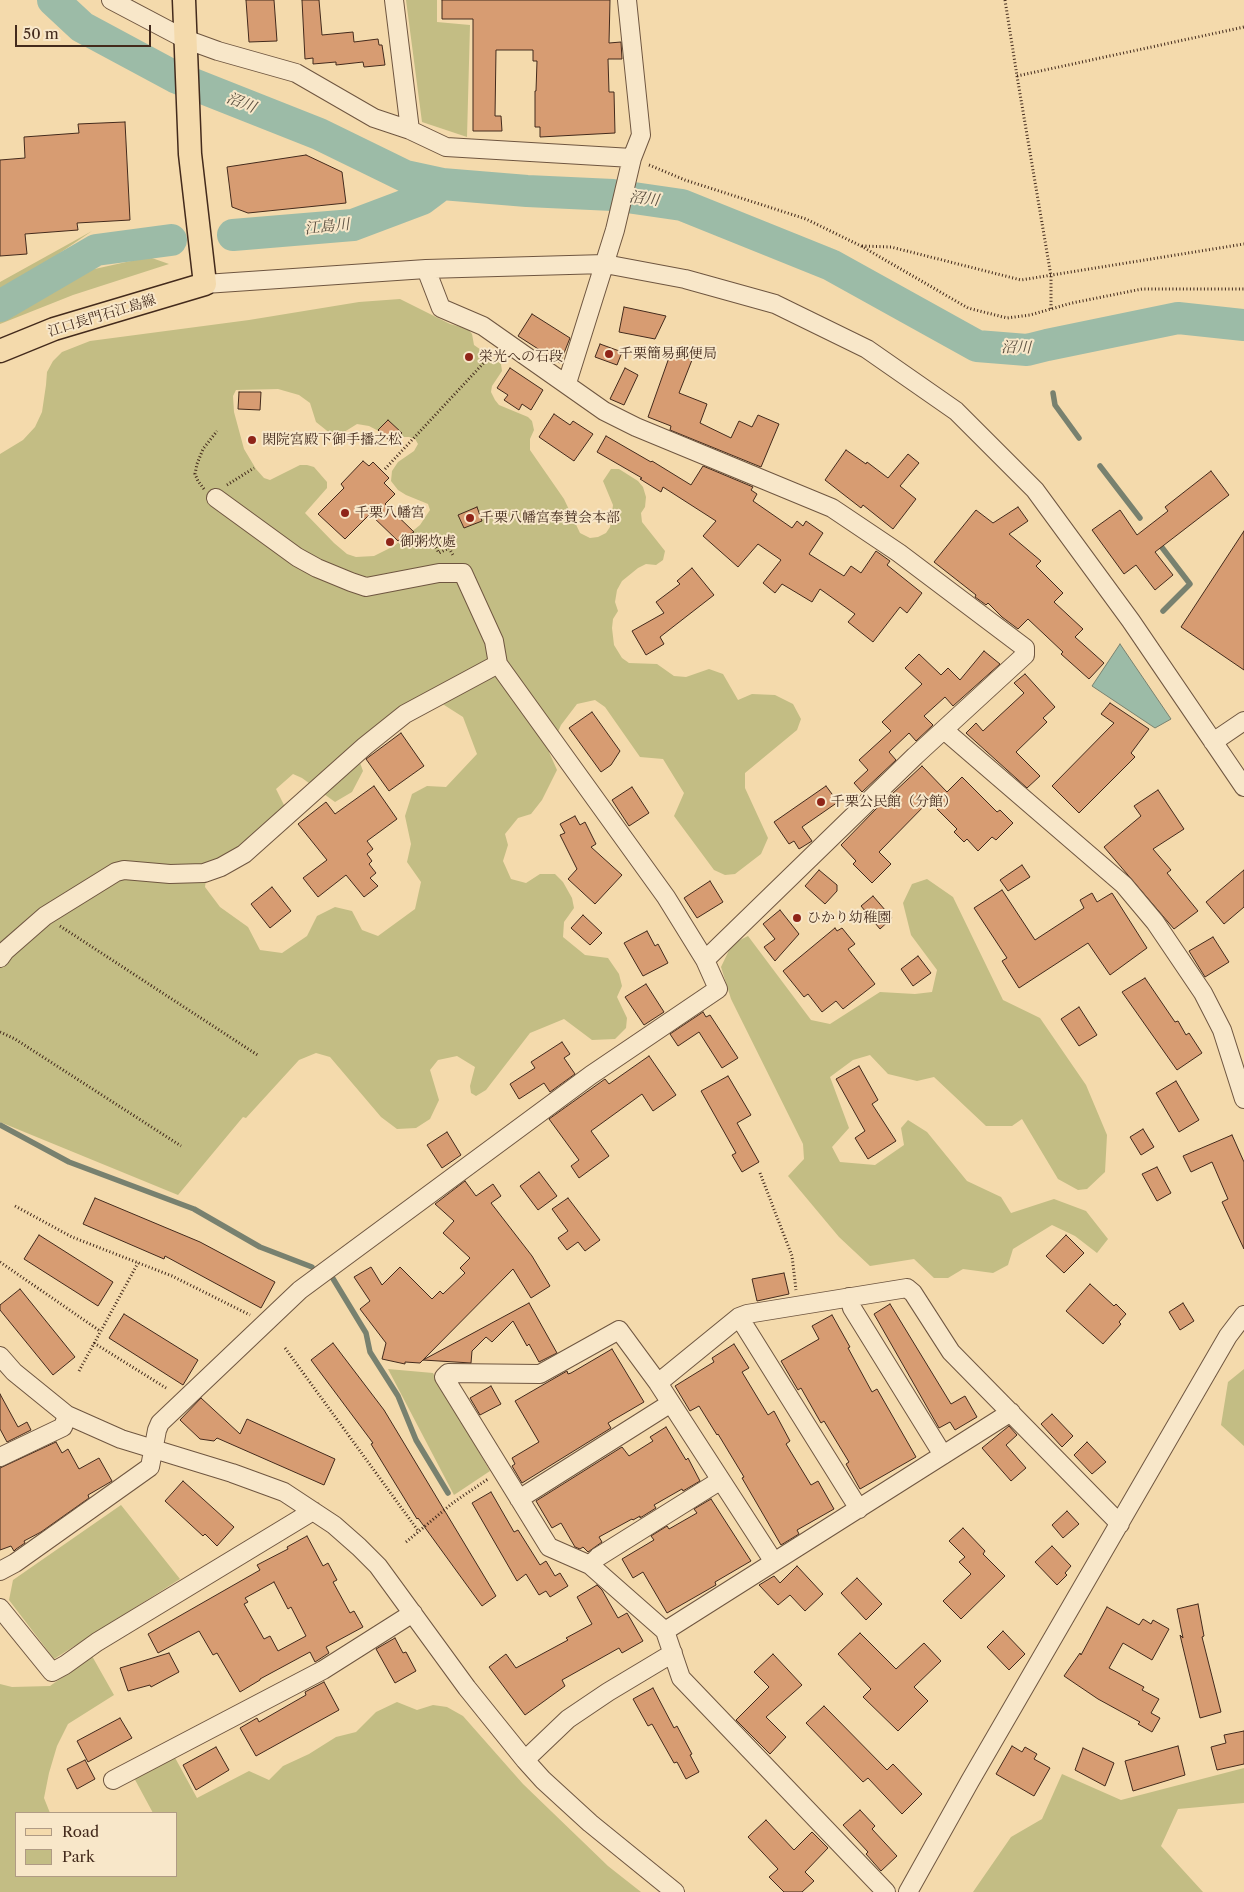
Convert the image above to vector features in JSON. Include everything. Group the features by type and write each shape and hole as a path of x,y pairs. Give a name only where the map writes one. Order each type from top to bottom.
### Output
{"main road":[{"path":"184,0 189,139 206,284"},
{"name":"江口長門石江島線","path":"0,351 54,329 206,284"}],"street":[{"path":"111,0 185,45 218,51 296,73 374,118 410,130 446,147 631,165"},
{"path":"394,0 410,130"},
{"path":"567,383 605,264 631,165 641,135 627,0"},
{"path":"206,284 426,269 605,264 685,279 775,304 867,350 956,411 1034,490 1131,621 1244,787"},
{"path":"426,269 441,308 483,326 567,383 604,411 636,427 832,508 899,553 1025,648 1025,655 915,756 705,960"},
{"path":"0,1571 15,1563 150,1467 160,1423 300,1290 591,1075 718,989 705,960 666,897 498,664 494,641 463,573 439,574 366,587 296,557 216,498"},
{"path":"0,958 5,951 45,916 116,872 124,870 170,874 204,873 222,868 244,854 365,746 405,714 498,664"},
{"path":"1213,742 1244,721"},
{"path":"944,730 1124,885 1155,922 1203,993 1222,1030 1244,1099"},
{"path":"658,1383 739,1317 747,1314 907,1288 913,1293 951,1352 1120,1524"},
{"path":"849,1298 852,1308 943,1455"},
{"path":"908,1892 1228,1336 1244,1315"},
{"path":"739,1317 859,1509"},
{"path":"774,1562 658,1383 619,1330 540,1374 448,1373 444,1377 549,1547 590,1565 665,1631 681,1678 886,1892"},
{"path":"0,1356 14,1372 67,1415 113,1436 232,1473 284,1492 334,1526 378,1566 467,1688 543,1780 590,1823 675,1892"},
{"path":"519,1499 671,1403"},
{"path":"665,1631 1011,1412"},
{"path":"0,1457 63,1427 67,1415"},
{"path":"590,1565 598,1557 722,1480"},
{"path":"0,1608 52,1672 97,1642 312,1511"},
{"path":"113,1780 323,1670 413,1613"},
{"path":"525,1760 568,1719 608,1692 673,1653"}],"path":[{"path":"1004,0 1051,276 1051,310"},
{"path":"1017,76 1244,26"},
{"path":"631,165 685,180 806,219 861,246 968,308 1007,318 1030,315 1072,303 1142,289 1244,289"},
{"path":"861,246 891,248 1021,280 1244,244"},
{"path":"385,469 492,354"},
{"path":"216,498 203,488 198,481 196,464 203,449 217,431"},
{"path":"238,477 254,468"},
{"path":"45,916 259,1056"},
{"path":"0,1032 181,1146"},
{"path":"760,1173 792,1256 798,1306"},
{"path":"15,1206 72,1237 172,1276 254,1317 264,1326"},
{"path":"0,1262 100,1331"},
{"path":"78,1371 138,1263"},
{"path":"94,1343 166,1388"},
{"path":"285,1348 419,1532"},
{"path":"406,1542 454,1502 501,1470"}],"green space":[{"path":"406,0 437,0 437,22 470,25 467,137 422,122"},
{"path":"92,231 0,294 0,282"},
{"path":"149,257 169,264 73,295 0,324 0,315 90,270"},
{"path":"400,299 450,324 468,329 472,334 474,345 501,364 502,371 492,386 491,392 499,405 528,417 532,421 534,430 530,439 530,450 564,499 580,533 590,538 598,537 606,533 610,527 613,505 603,481 611,469 619,469 638,481 643,487 646,497 645,507 641,513 642,522 665,551 663,560 656,565 646,564 638,568 622,581 617,590 615,602 618,611 613,619 612,628 614,645 622,658 629,663 657,664 674,676 686,677 709,669 723,674 738,700 752,694 775,695 793,704 801,719 797,730 745,773 745,788 768,838 761,854 735,874 725,875 714,870 674,816 684,793 663,759 640,757 605,707 595,700 577,704 561,725 549,752 557,770 542,800 531,814 518,818 505,834 508,845 503,861 511,879 526,883 540,874 555,874 563,882 572,898 574,908 564,922 563,937 585,955 608,958 619,974 622,986 617,997 627,1018 626,1028 615,1039 592,1040 564,1019 530,1033 486,1090 476,1096 471,1093 470,1086 475,1067 457,1056 438,1060 430,1070 439,1100 430,1119 416,1128 397,1129 381,1117 330,1057 316,1053 299,1060 246,1118 243,1117 178,1195 0,1122 0,454 23,440 35,427 42,412 47,372 53,361 62,352 90,341 249,320 359,302","holes":["278,389 299,395 310,403 316,422 331,434 341,434 357,424 369,426 390,437 409,437 415,439 418,444 414,451 398,462 392,471 391,481 398,490 406,495 428,504 430,510 420,525 394,546 374,556 356,557 347,554 334,543 305,513 327,488 327,482 314,467 300,465 270,480 264,478 244,449 234,412 233,396 236,390","406,703 441,703 463,717 477,754 446,787 427,786 412,794 405,816 411,844 407,862 421,882 415,909 378,936 362,930 352,911 335,907 317,916 307,936 282,953 260,950 248,927 220,907 205,887 208,864 237,852 286,809 276,789 293,774 302,778 335,802 352,792 363,771 354,746"]},
{"path":"927,879 953,897 1003,1000 1040,1018 1086,1085 1107,1135 1105,1172 1087,1189 1078,1190 1058,1179 1022,1119 1012,1126 986,1126 934,1077 917,1081 888,1074 870,1055 853,1060 830,1077 849,1128 832,1147 840,1162 875,1165 904,1145 901,1128 908,1120 927,1132 967,1181 1001,1197 1011,1213 1054,1199 1086,1211 1108,1239 1097,1253 1075,1236 1052,1225 1013,1249 1008,1265 993,1273 963,1269 948,1278 934,1278 914,1259 870,1266 839,1237 788,1176 804,1159 803,1144 731,999 721,967 732,944 748,936 811,1020 830,1024 880,992 915,994 932,992 937,970 911,935 903,903 912,884"},
{"path":"388,1369 433,1373 490,1471 454,1495"},
{"path":"1244,1369 1244,1446 1221,1425 1228,1382"},
{"path":"121,1505 180,1579 54,1659 9,1600 13,1580"},
{"path":"92,1656 114,1695 68,1724 57,1746 49,1773 44,1798 50,1812 15,1812 15,1877 178,1877 178,1812 152,1812 133,1776 173,1754 197,1798 249,1771 269,1780 283,1766 309,1754 336,1737 356,1732 376,1712 397,1702 417,1710 433,1705 447,1707 463,1716 523,1784 608,1866 641,1892 0,1892 0,1684 12,1687 50,1686"},
{"path":"1244,1768 1244,1803 1178,1809 1161,1846 1203,1892 973,1892 1011,1837 1042,1819 1062,1774 1121,1800"}],"shaded area":[{"path":"1120,644 1171,719 1155,728 1092,686"}],"building":[{"path":"246,0 274,0 277,41 249,42"},
{"path":"302,0 319,0 322,35 353,32 354,42 378,39 379,45 382,45 385,65 364,67 363,62 336,65 336,62 313,64 313,58 305,59"},
{"path":"442,0 610,0 609,43 621,42 622,59 608,59 609,92 614,92 615,133 540,137 540,127 535,127 537,61 533,61 533,50 496,50 495,116 501,116 502,131 473,131 473,19 442,19"},
{"path":"125,122 130,220 77,223 78,230 25,234 27,254 0,256 0,160 25,158 24,137 79,133 78,124"},
{"path":"306,155 342,172 346,203 248,213 232,207 227,167"},
{"path":"624,307 666,316 655,339 619,332"},
{"path":"532,314 570,338 560,363 518,336"},
{"name":"千栗簡易郵便局","path":"600,344 622,352 617,365 595,357"},
{"path":"671,352 692,360 679,393 707,404 700,423 731,438 739,421 752,427 758,415 779,424 761,467 670,430 671,426 648,417"},
{"path":"510,368 543,390 531,410 522,404 519,410 504,400 508,395 497,388"},
{"path":"625,368 638,375 624,405 610,399"},
{"path":"239,392 261,392 260,410 238,409"},
{"path":"554,414 570,425 573,421 593,434 574,461 539,437"},
{"path":"388,420 402,433 392,443 378,430"},
{"path":"606,436 691,485 703,466 753,487 751,490 757,494 753,501 792,528 797,521 803,526 806,521 823,533 809,554 844,576 851,566 861,573 876,551 890,561 887,565 922,593 907,613 900,607 873,642 848,622 855,614 820,589 812,602 782,584 775,593 763,583 781,560 758,544 738,567 703,536 716,521 663,487 661,492 640,479 642,478 597,452"},
{"path":"846,450 866,464 867,462 888,478 908,454 919,463 900,486 916,499 893,529 863,505 861,508 825,480"},
{"path":"363,461 369,466 373,462 389,478 384,483 395,494 385,504 414,532 398,541 370,514 345,539 318,514 344,488 341,484"},
{"path":"1211,471 1229,495 1155,552 1173,575 1155,590 1136,565 1124,574 1092,530 1120,510 1137,535 1168,511 1165,507"},
{"name":"千栗八幡宮奉賛会本部","path":"477,507 482,521 464,528 458,515"},
{"path":"1018,507 1028,521 1009,534 1041,561 1036,566 1063,593 1054,602 1083,629 1075,637 1104,663 1089,679 1061,654 1063,652 1028,619 1018,629 988,603 986,605 975,597 976,595 934,562 976,510 993,523"},
{"path":"1244,531 1244,670 1181,627"},
{"path":"692,568 714,595 660,637 664,644 646,655 632,631 664,613 656,602 680,584 677,581"},
{"path":"984,651 1000,664 953,706 945,697 924,716 933,725 916,741 909,733 889,752 896,760 862,792 854,783 868,770 859,760 891,731 882,722 922,684 905,668 919,654 941,675 948,668 960,680"},
{"path":"1025,674 1055,707 1043,718 1047,722 1016,752 1040,776 1027,788 966,733 976,723 983,731 1024,693 1014,683"},
{"path":"1110,703 1149,729 1131,753 1135,757 1079,813 1052,786 1114,723 1101,714"},
{"path":"592,712 620,751 611,765 601,772 569,728"},
{"path":"401,733 424,766 389,791 366,759"},
{"path":"922,766 947,792 962,777 997,812 1000,810 1013,823 996,840 992,837 978,851 967,839 964,842 954,832 957,829 929,801 879,852 891,864 872,883 853,864 856,861 841,845"},
{"path":"374,786 397,819 367,841 373,849 367,854 372,861 369,864 376,873 370,878 378,886 364,897 346,875 318,897 303,878 327,860 298,824 326,802 335,814"},
{"path":"826,786 838,802 802,827 812,841 799,849 794,841 789,844 774,822"},
{"path":"632,787 649,813 629,826 612,800"},
{"path":"1158,790 1184,829 1153,849 1171,870 1167,873 1198,911 1174,929 1104,847 1141,816 1134,806"},
{"path":"575,816 580,825 585,822 596,844 591,847 622,875 595,904 568,879 577,869 560,835 565,833 560,824"},
{"path":"1022,865 1030,877 1008,891 1000,880"},
{"path":"819,870 837,885 837,891 825,904 805,886"},
{"path":"1244,870 1244,907 1224,924 1206,902"},
{"path":"710,881 723,902 697,918 684,898"},
{"path":"272,887 291,911 270,928 251,904"},
{"path":"1002,890 1035,940 1084,908 1080,900 1092,893 1097,902 1112,893 1147,948 1110,975 1088,943 1019,988 1002,961 1007,958 974,908"},
{"path":"873,896 892,918 880,929 861,906"},
{"path":"780,910 799,934 775,961 764,947 775,939 763,924"},
{"path":"583,915 602,933 590,945 571,928"},
{"path":"835,928 837,931 842,928 855,944 848,949 875,984 843,1009 836,1001 822,1012 808,994 804,997 783,971"},
{"path":"647,931 655,946 658,944 668,963 643,976 624,943"},
{"path":"1213,937 1229,962 1205,977 1189,951"},
{"path":"918,956 931,973 913,986 901,969"},
{"path":"1145,978 1175,1022 1178,1021 1186,1035 1189,1033 1202,1053 1177,1070 1122,992"},
{"path":"646,984 664,1012 644,1025 625,997"},
{"path":"1079,1007 1097,1035 1079,1046 1061,1019"},
{"path":"703,1012 706,1017 710,1015 738,1058 722,1068 699,1032 678,1046 670,1034"},
{"path":"562,1042 570,1054 564,1058 575,1074 550,1092 544,1083 519,1099 510,1084 535,1068 531,1062"},
{"path":"649,1056 676,1095 653,1111 642,1094 591,1131 609,1156 579,1178 571,1166 579,1160 549,1119 605,1079 609,1084"},
{"path":"859,1066 878,1100 872,1104 896,1141 868,1159 855,1138 865,1131 836,1079"},
{"path":"728,1076 751,1115 737,1123 759,1162 742,1172 732,1155 736,1153 701,1091"},
{"path":"1176,1081 1199,1120 1179,1132 1156,1093"},
{"path":"1143,1129 1154,1147 1141,1155 1130,1137"},
{"path":"447,1132 461,1155 442,1168 427,1145"},
{"path":"1232,1135 1244,1162 1244,1249 1222,1202 1228,1199 1212,1162 1191,1172 1183,1156"},
{"path":"1157,1167 1171,1193 1157,1201 1142,1174"},
{"path":"539,1172 557,1196 538,1210 520,1186"},
{"path":"465,1181 476,1196 493,1184 501,1196 491,1203 532,1256 550,1286 531,1298 513,1269 420,1363 405,1362 405,1364 382,1359 386,1343 360,1309 370,1301 354,1277 371,1267 382,1285 400,1267 432,1299 440,1291 443,1294 465,1273 460,1268 470,1258 443,1233 454,1221 435,1204"},
{"path":"95,1198 200,1242 275,1282 261,1308 165,1256 164,1259 83,1224"},
{"path":"568,1198 600,1240 585,1251 578,1242 567,1250 558,1238 568,1231 552,1209"},
{"path":"39,1235 113,1282 98,1306 24,1259"},
{"path":"1066,1235 1084,1253 1064,1273 1046,1256"},
{"path":"784,1273 789,1294 757,1301 752,1279"},
{"path":"1090,1284 1114,1306 1116,1304 1126,1314 1119,1322 1121,1324 1103,1344 1066,1311"},
{"path":"20,1289 75,1357 53,1375 0,1310 0,1305"},
{"path":"529,1303 557,1353 539,1362 529,1344 527,1346 513,1321 492,1342 486,1337 472,1351 471,1363 423,1360"},
{"path":"1183,1303 1194,1321 1180,1330 1169,1312"},
{"path":"890,1304 951,1404 965,1396 977,1417 955,1430 950,1422 939,1428 874,1314"},
{"path":"124,1314 198,1360 183,1385 109,1338"},
{"path":"832,1315 872,1392 877,1389 916,1457 860,1489 846,1464 849,1462 824,1421 821,1423 801,1388 798,1390 781,1361 819,1339 812,1326"},
{"path":"333,1343 384,1410 496,1596 482,1606 417,1519 371,1444 373,1443 311,1360"},
{"path":"734,1344 749,1368 742,1372 768,1415 774,1411 790,1441 786,1444 811,1485 818,1481 834,1509 797,1530 799,1534 781,1545 718,1434 699,1406 690,1411 675,1386 714,1362 712,1358"},
{"path":"612,1349 644,1402 608,1423 611,1428 522,1483 512,1466 515,1464 512,1458 539,1442 515,1401 567,1371 568,1374 571,1373"},
{"path":"491,1386 501,1404 480,1415 470,1398"},
{"path":"0,1394 18,1427 27,1422 31,1430 7,1442 0,1429"},
{"path":"201,1398 240,1434 247,1419 335,1459 324,1485 217,1438 214,1441 200,1439 180,1420"},
{"path":"1052,1414 1073,1436 1062,1447 1041,1424"},
{"path":"1009,1426 1017,1435 1006,1445 1026,1468 1011,1481 982,1448"},
{"path":"666,1427 686,1460 688,1458 700,1481 654,1505 656,1508 640,1518 640,1516 632,1519 599,1537 602,1542 588,1552 583,1547 580,1549 575,1547 561,1523 552,1528 536,1501 622,1447 629,1456 653,1441 650,1437"},
{"path":"56,1442 62,1453 68,1449 79,1469 99,1458 112,1481 88,1495 89,1498 41,1532 24,1541 25,1543 14,1551 11,1546 0,1550 0,1468"},
{"path":"1087,1442 1106,1462 1092,1474 1074,1455"},
{"path":"183,1481 234,1527 217,1546 205,1534 203,1536 165,1501"},
{"path":"491,1492 514,1532 518,1530 540,1565 546,1561 555,1576 560,1573 568,1586 550,1597 546,1591 539,1595 526,1574 517,1581 472,1503"},
{"path":"711,1499 751,1561 715,1582 716,1585 667,1613 643,1572 633,1578 622,1559 654,1540 651,1536 667,1526 669,1529 697,1513 694,1509"},
{"path":"1067,1511 1079,1524 1063,1538 1052,1525"},
{"path":"963,1528 985,1551 983,1554 1005,1576 961,1619 943,1601 971,1574 959,1562 965,1557 949,1541"},
{"path":"307,1536 323,1566 328,1563 337,1580 333,1582 350,1613 354,1611 363,1627 326,1647 329,1653 315,1662 310,1652 240,1692 217,1653 213,1655 199,1631 158,1653 148,1634 260,1570 257,1565 288,1549 287,1547","holes":["274,1582 288,1609 291,1607 306,1636 278,1651 270,1636 264,1639 244,1604 248,1602 245,1598"]},
{"path":"1052,1546 1071,1566 1065,1573 1067,1575 1057,1585 1035,1562"},
{"path":"797,1566 823,1594 805,1611 790,1595 778,1605 759,1585 774,1576 780,1583"},
{"path":"857,1578 882,1604 866,1620 841,1593"},
{"path":"597,1585 602,1590 618,1618 627,1613 643,1641 622,1653 619,1648 562,1680 565,1686 525,1715 489,1667 506,1654 516,1668 568,1640 566,1638 592,1624 577,1597"},
{"path":"1198,1604 1204,1636 1202,1637 1221,1712 1200,1718 1180,1635 1183,1638 1177,1609"},
{"path":"1107,1607 1139,1625 1143,1619 1151,1624 1153,1620 1169,1629 1152,1660 1123,1643 1109,1668 1144,1687 1142,1690 1159,1699 1151,1713 1160,1718 1152,1732 1138,1724 1140,1722 1098,1699 1064,1676 1080,1653 1081,1655"},
{"path":"1003,1631 1025,1654 1009,1670 987,1647"},
{"path":"860,1633 896,1669 924,1643 941,1661 914,1687 928,1701 898,1731 863,1697 871,1689 838,1654"},
{"path":"395,1638 403,1653 406,1652 416,1671 395,1683 376,1649"},
{"path":"169,1653 179,1672 151,1687 150,1685 128,1691 120,1668"},
{"path":"773,1654 802,1685 766,1717 786,1737 770,1754 736,1720 769,1687 754,1672"},
{"path":"324,1682 339,1710 256,1756 240,1728 257,1718 259,1722 306,1695 305,1692"},
{"path":"653,1688 674,1728 677,1726 699,1772 686,1779 677,1762 674,1763 652,1724 648,1726 633,1699"},
{"path":"824,1706 887,1770 893,1764 922,1794 902,1814 868,1778 863,1782 806,1723"},
{"path":"120,1718 132,1738 88,1762 77,1741"},
{"path":"1244,1731 1244,1764 1217,1770 1211,1747 1226,1743 1224,1735"},
{"path":"1012,1746 1022,1752 1025,1747 1037,1754 1034,1759 1050,1768 1034,1796 996,1774"},
{"path":"1178,1746 1185,1775 1133,1791 1125,1761"},
{"path":"216,1747 229,1770 196,1790 183,1765"},
{"path":"1083,1748 1114,1763 1105,1786 1075,1770"},
{"path":"85,1760 95,1779 77,1789 67,1769"},
{"path":"860,1810 875,1826 872,1829 897,1856 881,1871 866,1854 868,1852 843,1825"},
{"path":"766,1820 794,1850 812,1832 828,1848 805,1872 814,1881 802,1892 784,1892 769,1877 778,1869 748,1837"}],"waterway":[{"name":"沼川","path":"53,0 82,27 175,77 319,134 405,176 442,184 527,191 613,195 682,205 831,265 977,346 1027,350 1178,318 1244,325"},
{"name":"江島川","path":"233,235 353,225 422,199 442,184"},
{"name":"江島川","path":"0,306 96,250 171,240"},
{"path":"1053,393 1055,405 1079,438"},
{"path":"1100,466 1140,518"},
{"path":"1157,541 1190,584 1163,611"},
{"path":"0,1125 69,1162 194,1209 260,1247 312,1267"},
{"path":"332,1277 366,1333 370,1352 398,1396 416,1440 448,1493"}],"place":[{"name":"千栗簡易郵便局","path":"609,354"},
{"name":"栄光への石段","path":"469,357"},
{"name":"閑院宮殿下御手播之松","path":"252,440"},
{"name":"千栗八幡宮","path":"345,513"},
{"name":"千栗八幡宮奉賛会本部","path":"470,518"},
{"name":"御粥炊處","path":"390,542"},
{"name":"千栗公民館（分館）","path":"821,802"},
{"name":"ひかり幼稚園","path":"797,918"}]}
